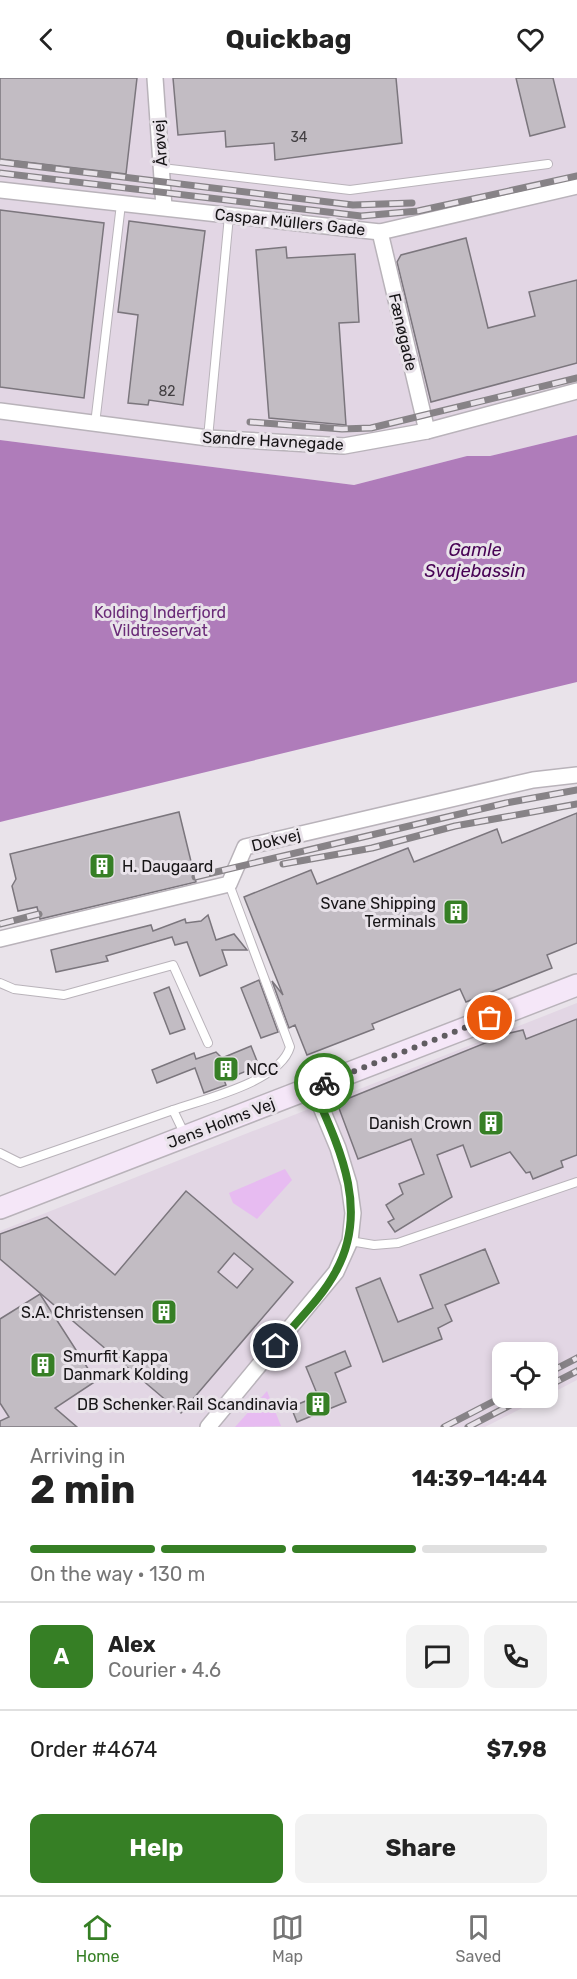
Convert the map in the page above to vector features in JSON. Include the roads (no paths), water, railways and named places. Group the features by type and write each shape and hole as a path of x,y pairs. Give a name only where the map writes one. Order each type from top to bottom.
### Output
{"main road":[{"name":"Jens Holms Vej","path":"0,1208 577,985"}],"street":[{"name":"Årøvej","path":"155,78 165,207"},
{"name":"Caspar Müllers Gade","path":"0,190 380,232 577,186"},
{"name":"Fænøgade","path":"380,232 426,431"},
{"name":"Søndre Havnegade","path":"0,411 208,438 344,446 426,431 577,391"},
{"name":"Dokvej","path":"229,884 245,847 533,780 577,775"},
{"path":"0,939 229,884"},
{"path":"208,1427 336,1272 350,1241 353,1213 349,1184 338,1148 313,1088"}],"lane":[{"path":"162,168 350,190 548,164"},
{"path":"95,424 121,204"},
{"path":"208,438 229,216"},
{"path":"0,1153 20,1163 265,1077 288,1055 290,1047 229,884"},
{"path":"0,983 14,989 64,995 173,965 208,1043"},
{"path":"173,1110 186,1137"},
{"path":"350,1241 374,1245 398,1243 577,1182"}],"water":[{"name":"Kolding Inderfjord Vildtreservat","path":"577,435 577,682 0,822 0,440 354,485 467,456 490,456"}],"railway":[{"path":"0,162 353,205 412,203"},
{"path":"0,173 361,216 418,211 577,176"},
{"path":"250,422 342,429 371,428 577,378"},
{"path":"195,877 506,803 577,790"},
{"path":"283,864 372,848 455,826 577,804"},
{"path":"0,924 39,914"},
{"path":"558,1368 577,1358"},
{"path":"558,1381 577,1371"},
{"path":"444,1427 492,1402"},
{"path":"468,1427 505,1408"}],"place":[{"name":"H. Daugaard","path":"102,866"},
{"name":"Svane Shipping Terminals","path":"456,912"},
{"name":"NCC","path":"226,1069"},
{"name":"Danish Crown","path":"491,1123"},
{"name":"S.A. Christensen","path":"164,1312"},
{"name":"Smurfit Kappa Danmark Kolding","path":"43,1365"},
{"name":"DB Schenker Rail Scandinavia","path":"318,1404"}],"water label":[{"name":"Gamle Svajebassin","path":"475,560"}]}
